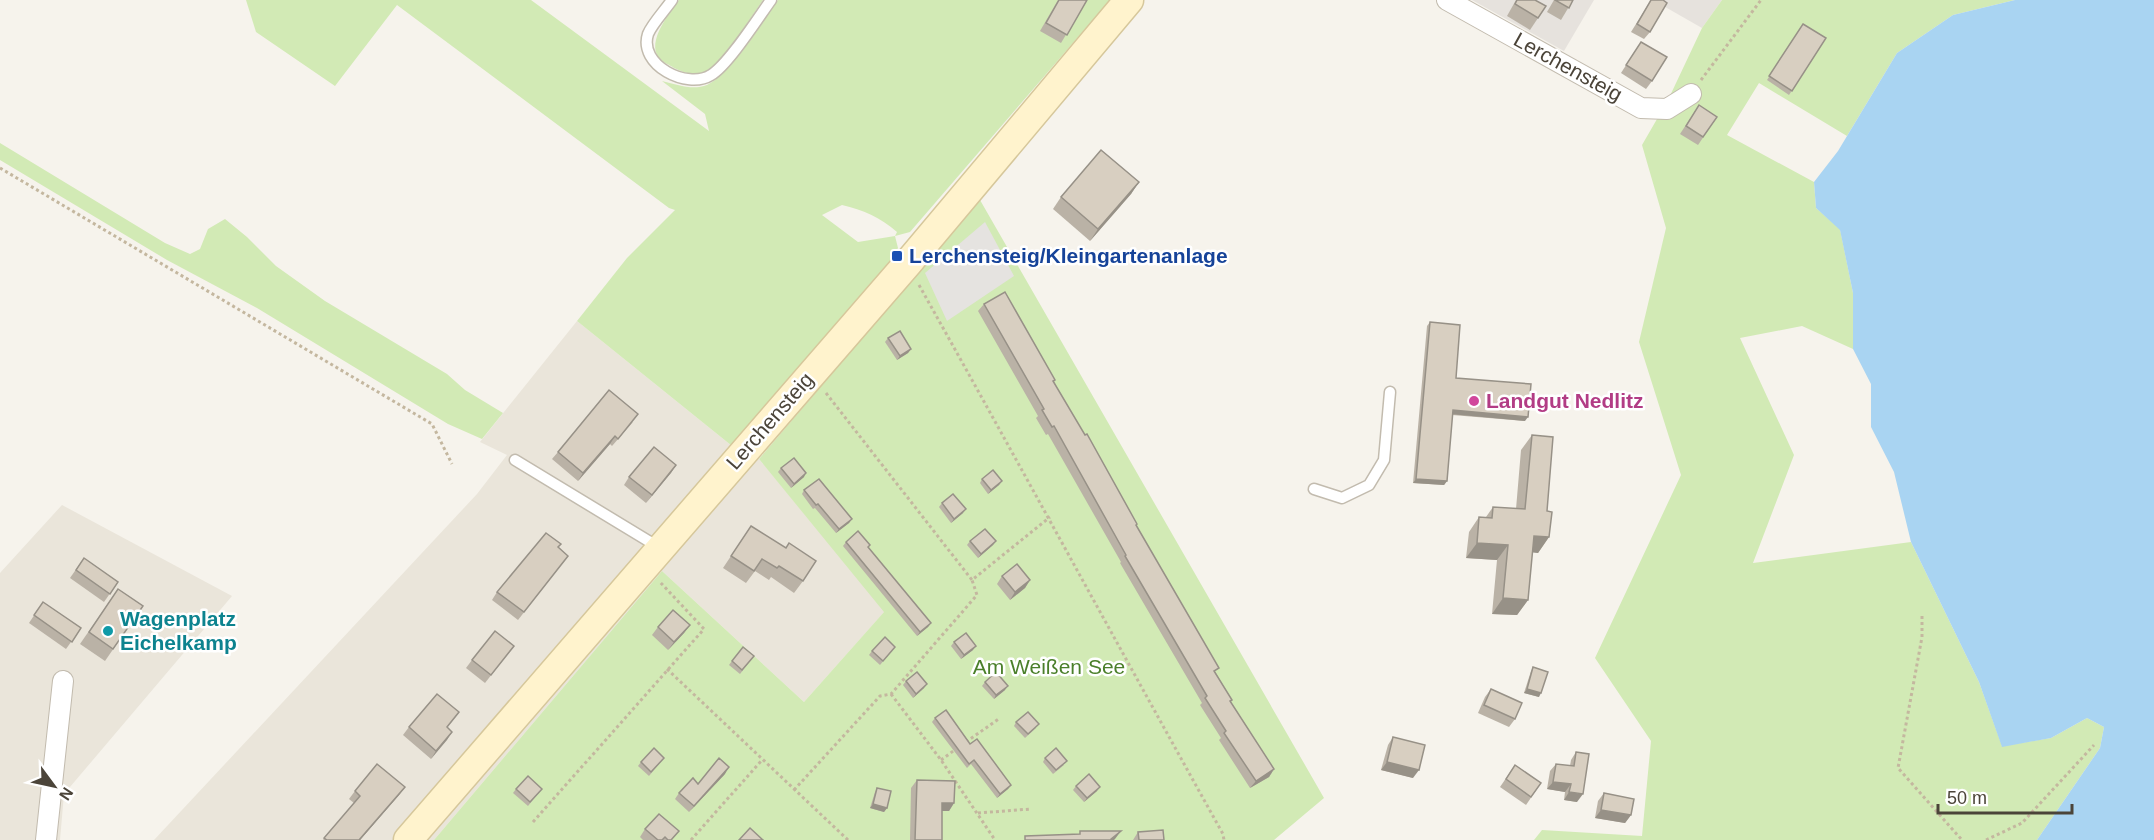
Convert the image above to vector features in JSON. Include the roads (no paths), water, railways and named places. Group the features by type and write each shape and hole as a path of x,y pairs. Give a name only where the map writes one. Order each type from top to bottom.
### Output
{"street":[{"name":"Lerchensteig","path":"408,840 903,268 1129,0"},
{"name":"Lerchensteig","path":"1447,0 1641,108 1667,108 1691,94"},
{"path":"46,840 63,681"}],"lane":[{"path":"672,0 648,34 647,50 654,61 668,73 683,79 710,76 722,66 771,0"},
{"path":"1314,489 1342,498 1369,485 1384,460 1390,392"},
{"path":"515,460 652,557"}],"water":[{"path":"2015,0 2154,0 2154,840 2037,840 2100,748 2104,727 2087,718 2051,738 2002,747 1979,682 1911,542 1894,472 1871,427 1871,384 1853,349 1853,293 1840,230 1816,208 1814,182 1838,151 1897,53 1953,15"}],"place":[{"name":"Lerchensteig/Kleingartenanlage","path":"897,256"},
{"name":"Landgut Nedlitz","path":"1474,401"},
{"name":"Wagenplatz Eichelkamp","path":"108,631"}],"park label":[{"name":"Am Weißen See","path":"1049,667"}]}
